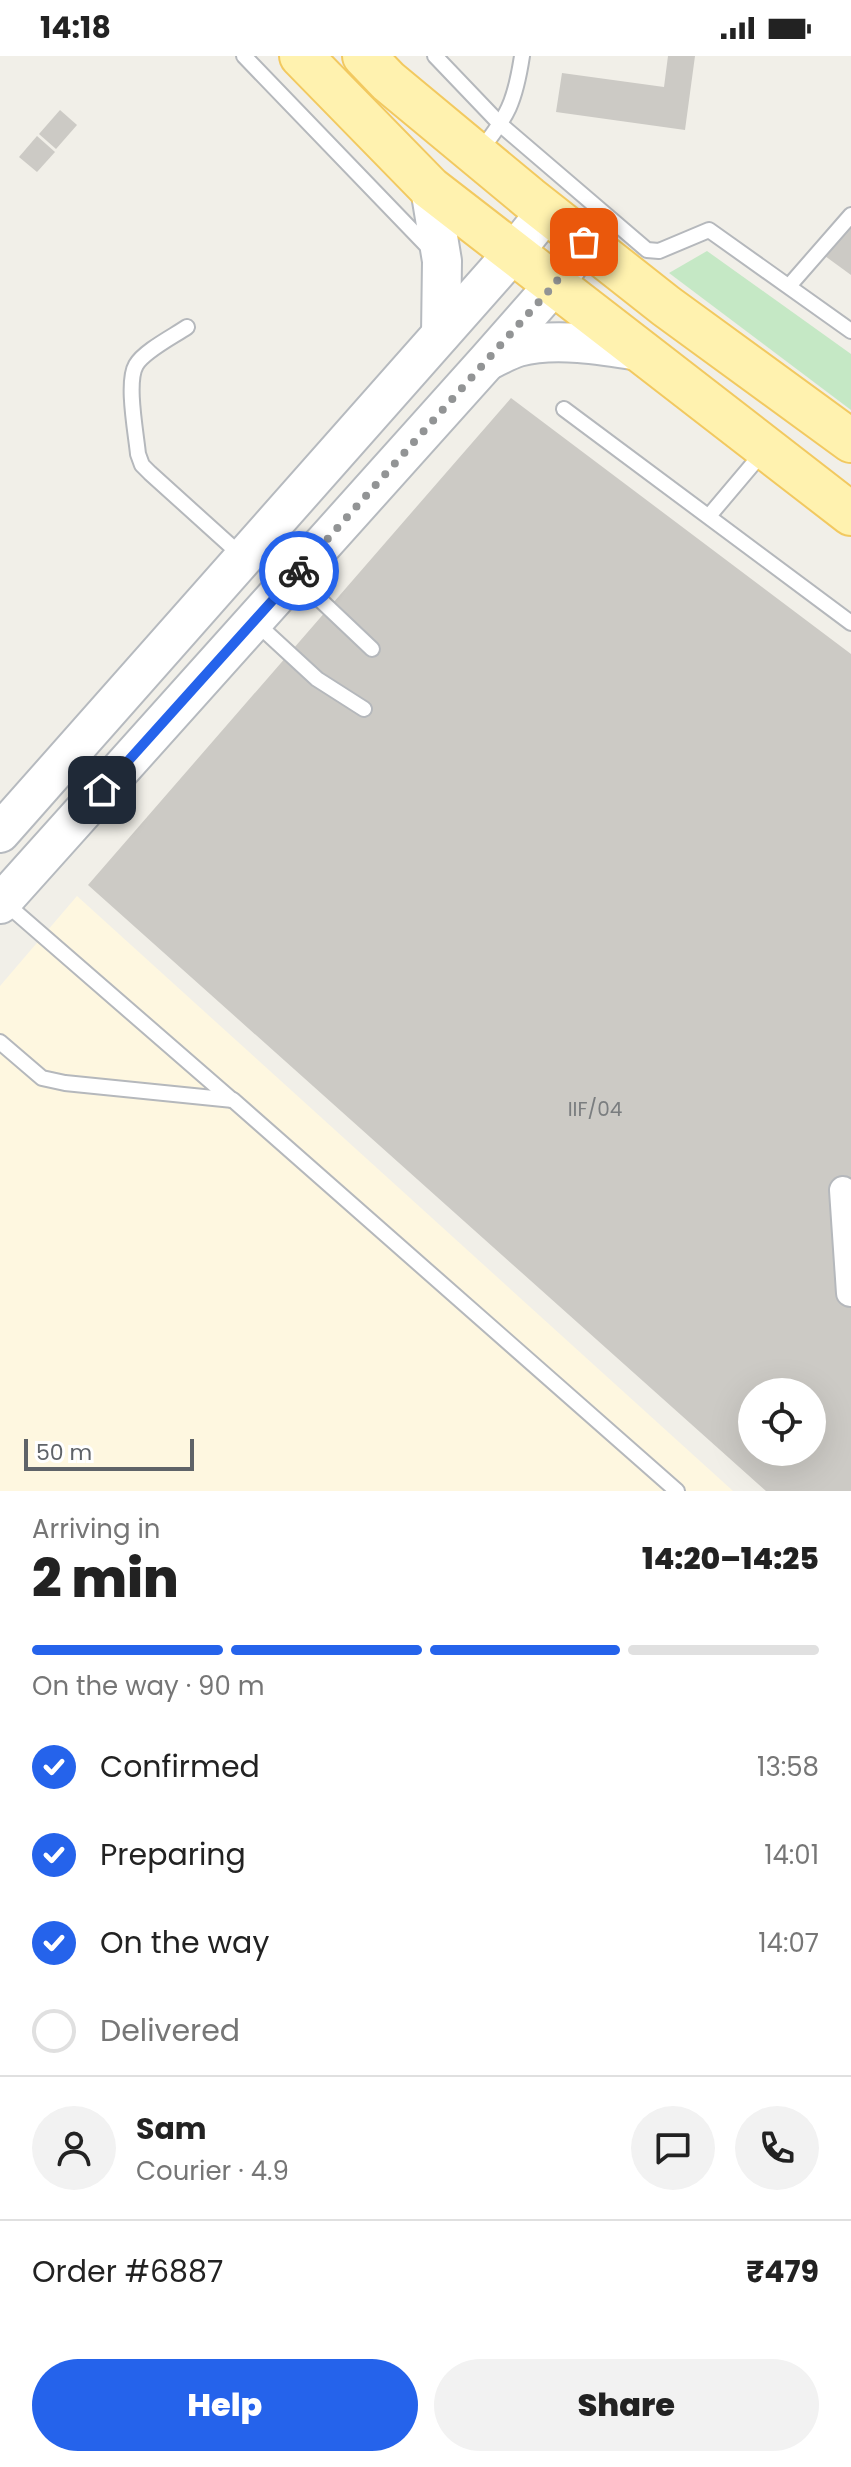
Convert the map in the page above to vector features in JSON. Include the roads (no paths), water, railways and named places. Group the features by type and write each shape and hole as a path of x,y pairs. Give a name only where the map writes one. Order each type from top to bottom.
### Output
{"main road":[{"path":"301,56 430,188 851,514"},
{"path":"364,56 388,81 488,140 546,212 666,306 851,441"}],"street":[{"path":"430,188 442,261 441,334"},
{"path":"0,833 546,212"},
{"path":"1,903 488,360 554,285 584,242"},
{"path":"488,360 519,347 553,344 592,344 639,351"},
{"path":"843,1190 850,1293"}],"lane":[{"path":"244,56 442,261"},
{"path":"435,56 488,140 647,250 659,251 709,230 851,331"},
{"path":"488,140 512,105 522,56"},
{"path":"789,286 851,215"},
{"path":"187,327 135,365 132,378 138,454 142,465 150,473 244,557"},
{"path":"564,409 851,623"},
{"path":"709,516 765,449"},
{"path":"295,576 372,649"},
{"path":"254,621 317,679 364,709"},
{"path":"1,903 233,1100 677,1491"},
{"path":"0,1042 42,1078 233,1100"}]}
